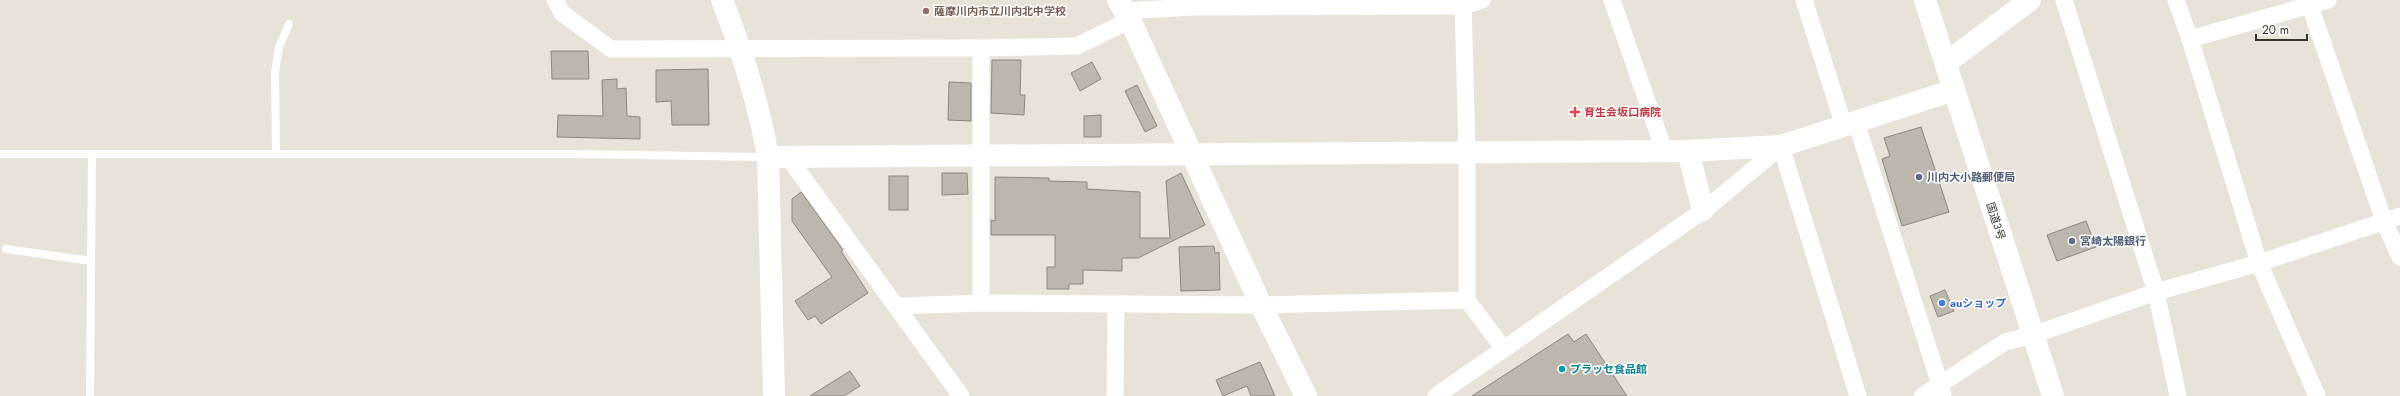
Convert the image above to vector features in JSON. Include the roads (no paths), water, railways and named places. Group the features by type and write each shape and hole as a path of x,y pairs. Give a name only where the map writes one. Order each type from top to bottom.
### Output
{"main road":[{"path":"722,0 741,48 762,124 778,157 774,396"},
{"name":"国道3号","path":"1925,0 2053,396"},
{"path":"1946,63 2030,0"},
{"path":"1123,10 1261,305 1306,396"},
{"path":"778,157 982,155 1191,156 1664,150 1688,151 1781,146 1954,90"},
{"path":"1688,151 1705,209"}],"street":[{"path":"555,0 562,13 612,49 981,48 1077,46 1123,10 1193,4 1463,3 1482,0"},
{"path":"1612,0 1664,150"},
{"path":"1804,0 1850,124 1942,390"},
{"path":"2064,0 2156,292 2178,396"},
{"path":"2176,0 2190,39 2259,264 2317,396"},
{"path":"2190,39 2309,3 2328,0"},
{"path":"1463,3 1468,152 1467,300 1504,349"},
{"path":"2309,3 2384,221 2400,256"},
{"path":"981,48 981,303"},
{"path":"1436,396 1705,209 1781,146 1858,396"},
{"path":"778,157 897,306 962,396"},
{"path":"1922,396 1942,390 2005,342 2033,335 2156,292 2259,264 2400,216"},
{"path":"897,306 981,303 1261,305 1467,300"},
{"path":"1115,396 1116,304"}],"lane":[{"path":"276,154 275,72 279,47 289,24"},
{"path":"0,154 567,154 778,157"},
{"path":"90,396 92,154"},
{"path":"6,249 91,261"}],"place":[{"name":"薩摩川内市立川内北中学校","path":"926,11"},
{"name":"育生会坂口病院","path":"1575,112"},
{"name":"川内大小路郵便局","path":"1919,177"},
{"name":"宮崎太陽銀行","path":"2072,241"},
{"name":"auショップ","path":"1942,303"},
{"name":"プラッセ食品館","path":"1562,369"}]}
